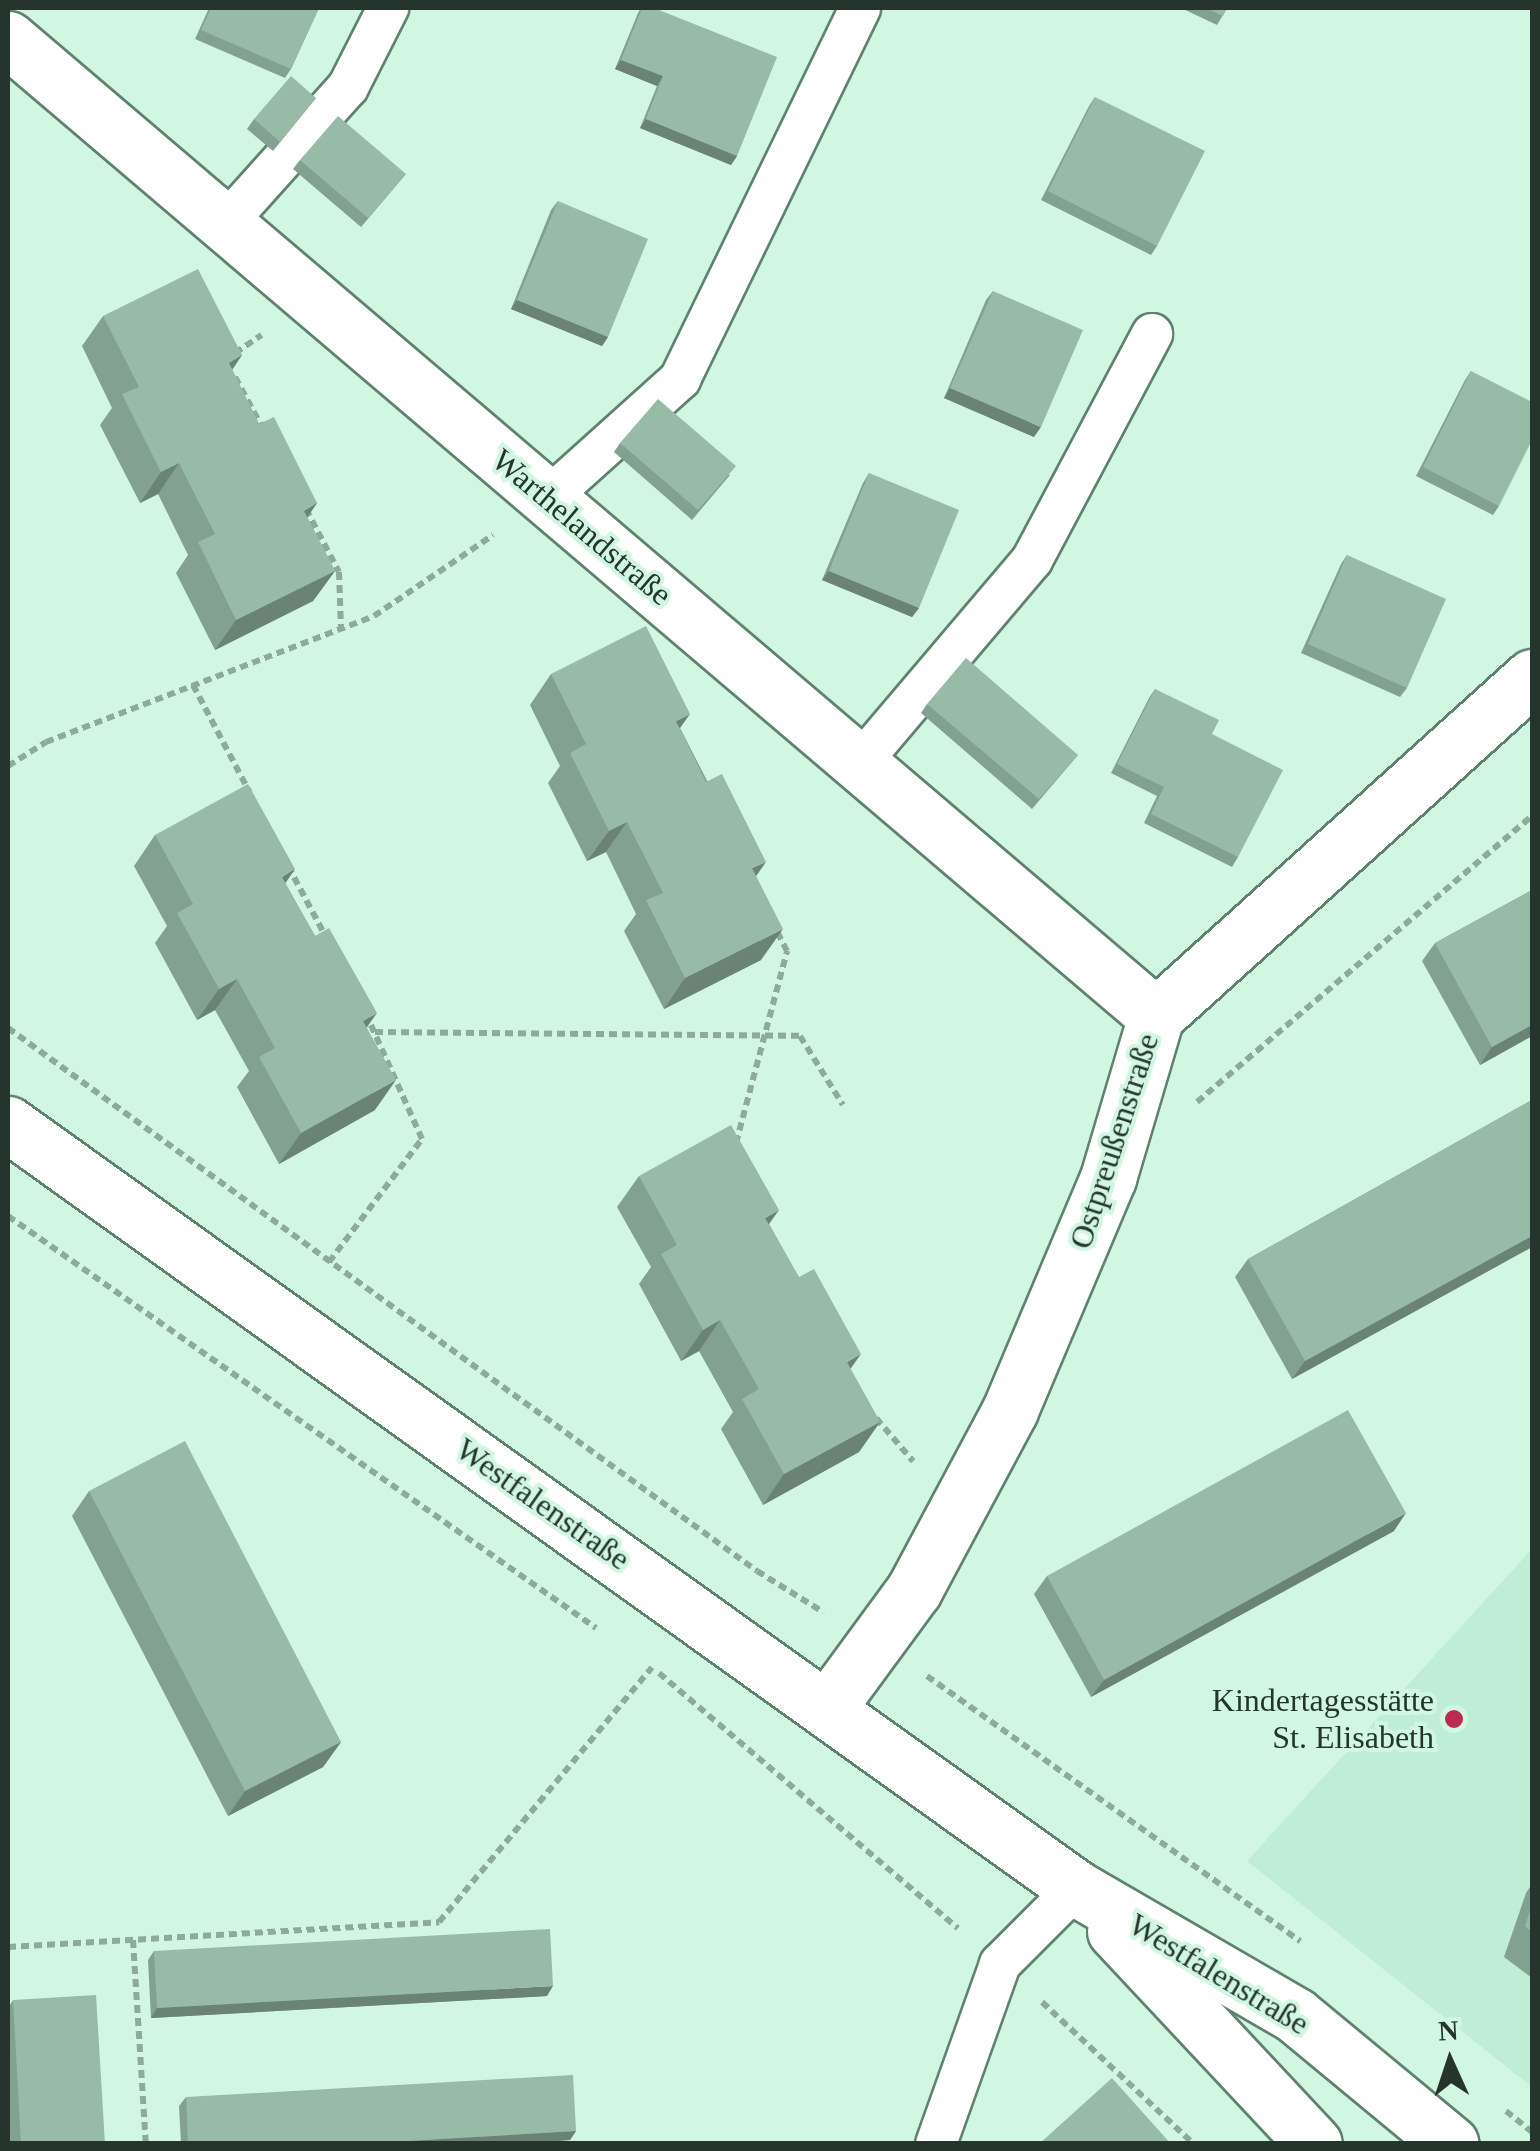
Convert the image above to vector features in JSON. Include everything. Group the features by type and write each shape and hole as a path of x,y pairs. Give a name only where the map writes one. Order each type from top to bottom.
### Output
{"street":[{"name":"Warthelandstraße","path":"8,39 1156,1016"},
{"name":"Ostpreußenstraße","path":"828,1707 879,1646 962,1506 1050,1323 1108,1178 1156,1016 1532,677"},
{"name":"Westfalenstraße","path":"8,1124 1076,1888 1295,2015 1451,2144"},
{"name":"Westfalenstraße","path":"1076,1888 1314,2144"}],"lane":[{"path":"224,224 348,87 388,8"},
{"path":"548,498 680,379 860,8"},
{"path":"859,764 1024,572 1152,334"},
{"path":"936,2144 1000,1964 1076,1888"}],"path":[{"path":"226,360 270,442"},
{"path":"296,490 340,572 341,629"},
{"path":"8,766 46,742 374,616 548,498"},
{"path":"194,685 257,806"},
{"path":"1184,1113 1532,816"},
{"path":"284,858 330,945"},
{"path":"732,1157 787,951 770,916"},
{"path":"329,1262 422,1140 357,997"},
{"path":"8,1028 757,1571 1004,1726 1304,1944"},
{"path":"375,1032 800,1036 843,1105"},
{"path":"8,1216 605,1634"},
{"path":"869,1408 889,1438 962,1506"},
{"path":"636,1656 1000,1964 1194,2144"},
{"path":"8,1947 438,1922 652,1666"},
{"path":"134,1940 146,2144"},
{"path":"1502,2107 1532,2132"}],"shaded area":[{"name":"Kindertagesstätte St. Elisabeth","path":"1532,1549 1532,2087 1247,1861"}],"building":[{"path":"211,8 319,8 291,69 201,30"},
{"path":"642,8 654,8 777,57 737,156 646,119 663,76 621,60"},
{"path":"1206,8 1227,8 1223,16"},
{"path":"291,76 316,98 280,142 254,119"},
{"path":"1095,97 1205,151 1157,246 1048,191"},
{"path":"338,116 406,174 368,218 300,160"},
{"path":"558,201 648,239 608,337 517,300"},
{"path":"198,269 242,355 229,363 259,424 274,417 317,503 304,511 335,571 236,620 198,542 215,534 179,463 161,472 122,394 139,387 103,316"},
{"path":"993,291 1083,330 1041,427 950,388"},
{"path":"1471,371 1532,402 1532,440 1499,506 1423,467"},
{"path":"658,399 736,466 698,510 620,443"},
{"path":"869,473 959,510 919,608 829,571"},
{"path":"1347,555 1446,599 1407,688 1308,644"},
{"path":"646,626 690,714 676,721 706,782 722,774 766,862 752,868 783,929 685,978 646,900 663,893 627,822 609,831 570,753 586,744 551,674"},
{"path":"966,658 1078,755 1039,799 927,704"},
{"path":"1155,689 1219,720 1212,734 1283,770 1238,857 1151,814 1164,787 1117,764"},
{"path":"248,784 295,869 282,877 315,936 329,928 377,1013 363,1021 396,1080 301,1133 259,1057 275,1048 237,979 219,989 177,913 193,904 155,835"},
{"path":"1532,890 1532,1025 1492,1047 1435,943"},
{"path":"1532,1100 1532,1236 1305,1361 1248,1259"},
{"path":"731,1125 779,1210 765,1218 799,1277 814,1269 861,1354 847,1362 880,1422 784,1474 742,1399 759,1389 720,1320 703,1330 661,1254 677,1245 639,1176"},
{"path":"1348,1410 1406,1513 1104,1680 1047,1576"},
{"path":"185,1441 341,1742 245,1791 89,1491"},
{"path":"1532,1905 1532,1932 1525,1926"},
{"path":"550,1929 553,1986 157,2008 154,1951"},
{"path":"96,1995 105,2144 21,2144 13,2000"},
{"path":"573,2075 576,2131 355,2144 188,2144 186,2097"},
{"path":"1112,2078 1171,2144 1039,2144"}],"place":[{"name":"Kindertagesstätte St. Elisabeth","path":"1454,1719"}]}
